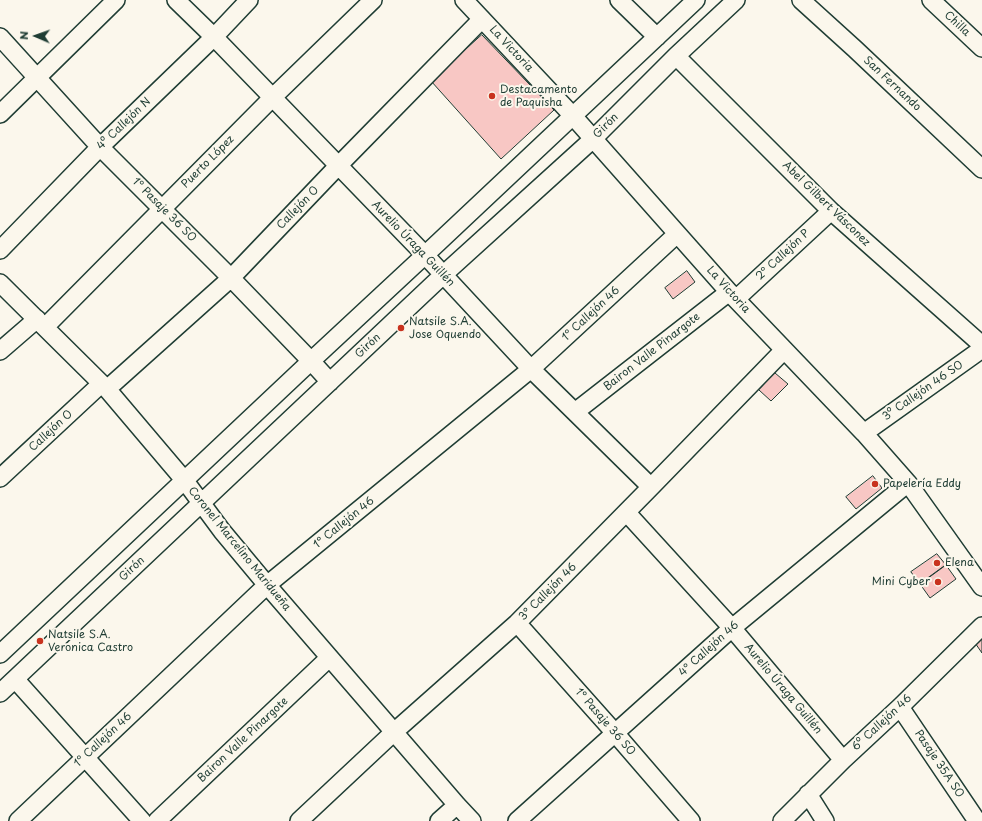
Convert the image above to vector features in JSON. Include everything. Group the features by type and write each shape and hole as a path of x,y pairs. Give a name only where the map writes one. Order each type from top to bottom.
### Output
{"street":[{"path":"0,114 116,0"},
{"name":"Aurelio Úraga Guillén","path":"176,0 214,37 425,255 531,369 651,487"},
{"name":"4º Callejón N","path":"0,250 100,147 214,37 250,0"},
{"name":"Puerto López","path":"0,350 41,323 162,208 373,0"},
{"name":"La Victoria","path":"464,0 573,116 732,296 864,432 908,483 982,587"},
{"path":"619,0 657,37"},
{"path":"0,654 696,0"},
{"name":"Girón","path":"0,693 443,275 593,139 676,56 736,0"},
{"name":"San Fernando","path":"801,0 982,169"},
{"name":"Chilla","path":"931,0 982,48"},
{"name":"Callejón O","path":"0,478 104,386 231,278 482,19"},
{"name":"1° Pasaje 36 SO","path":"0,36 100,147 231,278 330,382"},
{"name":"Abel Gilbert Vásconez","path":"676,56 830,211 982,345"},
{"name":"2° Callejón P","path":"732,296 830,211"},
{"name":"1° Callejón 46","path":"18,821 267,585 531,369 677,234"},
{"name":"Coronel Marcelino Maridueña","path":"0,284 104,386 184,481 267,585 472,821"},
{"name":"Bairon Valle Pinargote","path":"575,412 732,296"},
{"name":"3° Callejón 46","path":"299,821 394,732 518,623 627,513 784,350"},
{"name":"3º Callejón 46 SO","path":"864,432 982,350"},
{"name":"4° Callejón 46","path":"517,821 732,628 908,483"},
{"name":"Aurelio Úraga Guillén","path":"627,513 732,628 843,760"},
{"name":"1° Pasaje 36 SO","path":"518,623 691,821"},
{"name":"6º Callejón 46","path":"782,821 982,626"},
{"name":"Bairon Valle Pinargote","path":"157,821 329,658"},
{"path":"15,679 142,821"},
{"name":"Pasaje 35A SO","path":"900,707 977,821"},
{"path":"808,794 825,821"},
{"path":"439,821 457,805"}],"building":[{"name":"Destacamento de Paquisha","path":"482,35 554,110 501,159 431,81"},
{"path":"687,271 695,282 673,299 665,288"},
{"path":"775,373 788,384 771,401 759,390"},
{"path":"873,476 882,488 856,509 846,497"},
{"path":"937,554 946,565 920,584 911,572"},
{"name":"Mini Cyber","path":"946,565 956,579 930,598 920,584"},
{"path":"982,634 982,653 973,640"}],"place":[{"name":"Destacamento de Paquisha","path":"492,96"},
{"name":"Natsile S.A. Jose Oquendo","path":"401,328"},
{"name":"Papelería Eddy","path":"875,484"},
{"name":"Elena","path":"937,563"},
{"name":"Mini Cyber","path":"938,582"},
{"name":"Natsile S.A. Veronica Castro","path":"40,641"}]}
